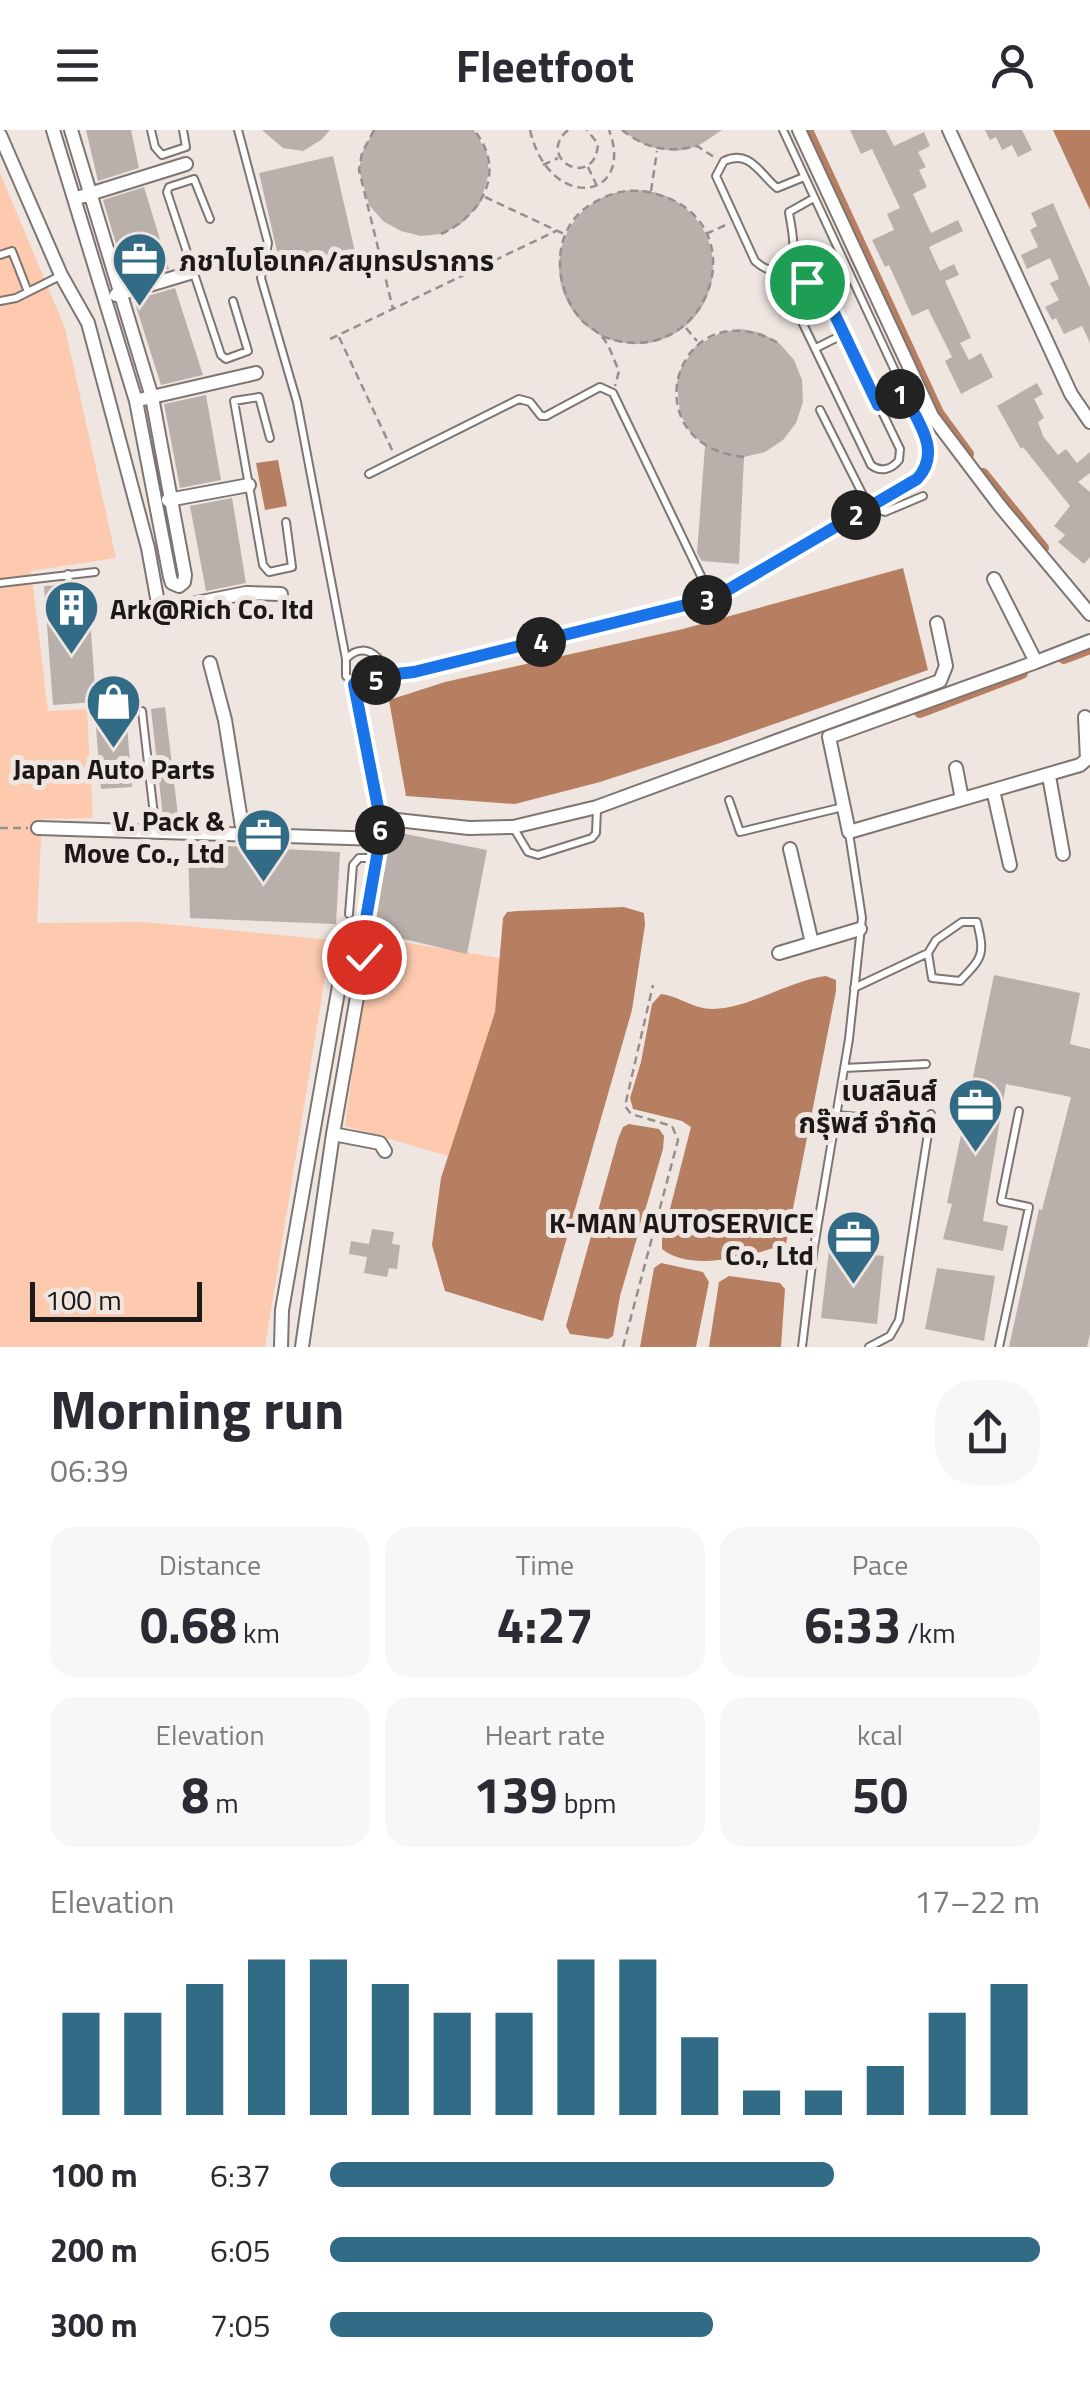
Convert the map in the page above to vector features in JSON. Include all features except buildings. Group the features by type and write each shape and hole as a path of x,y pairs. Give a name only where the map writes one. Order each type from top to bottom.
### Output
{"street":[{"path":"54,130 136,402 170,577 179,586 186,578 152,397 71,130"},
{"path":"799,130 932,416 1090,614"},
{"path":"949,130 1071,394 1090,422"},
{"path":"0,135 61,275 88,323 148,548 158,603 167,610 246,594 281,594"},
{"path":"73,199 186,164"},
{"path":"104,299 193,272"},
{"path":"136,402 256,372"},
{"path":"155,502 249,486"},
{"path":"994,578 1036,662"},
{"path":"302,1347 364,957 361,947 380,839 380,818 468,828 513,827 596,808 940,681 946,666 937,623"},
{"path":"1085,717 1087,759 1048,776 849,832 830,737 1090,641"},
{"path":"210,663 225,720 244,833"},
{"path":"956,768 962,799"},
{"path":"1048,776 1063,854"},
{"path":"994,790 1010,865"},
{"path":"38,828 380,839"},
{"path":"790,849 812,944"},
{"path":"779,953 860,929"},
{"path":"280,1347 282,1310 339,986 352,951 361,947"},
{"path":"333,1134 383,1144 385,1150"}],"lane":[{"path":"151,130 155,147 162,155 186,147 183,130"},
{"path":"238,130 268,243 261,280 297,402 346,659 344,671 354,684 380,818"},
{"path":"378,676 414,672 712,599 917,479 930,461 928,442 783,130"},
{"path":"793,246 784,266 763,268 755,261 716,179 722,163 731,157 747,159 777,188 804,176"},
{"path":"210,220 194,179 168,187 193,272 226,358 248,351 233,301"},
{"path":"814,198 789,212 793,246 814,282 822,288 900,455 896,464 886,470 872,464 793,297 802,284 814,282"},
{"path":"0,254 12,251 28,292"},
{"path":"0,301 61,275"},
{"path":"816,348 844,334"},
{"path":"369,474 519,398 530,402 542,416 600,387 613,394 712,599"},
{"path":"878,405 903,392"},
{"path":"270,438 259,397 234,401 263,565 268,572 292,567 286,522"},
{"path":"820,410 869,507 885,512 923,496"},
{"path":"0,583 95,572"},
{"path":"68,574 72,611"},
{"path":"346,659 356,651 368,651 378,658 378,676 371,684 354,684"},
{"path":"142,710 156,833"},
{"path":"729,800 740,832 843,807"},
{"path":"513,827 528,852 538,855 592,838 596,832 596,808"},
{"path":"802,1347 814,1247 844,1068 860,929 857,875 849,832"},
{"path":"349,914 353,865 359,858 376,858"},
{"path":"854,988 928,953 936,940 962,922 976,922 983,947 980,960 960,982 932,978 928,953"},
{"path":"844,1068 926,1064"},
{"path":"998,1347 1029,1207 1001,1201 1018,1111"},
{"path":"869,1347 890,1336 898,1320 931,1114"},
{"path":"836,1115 904,1121"}],"path":[{"path":"374,130 362,153 359,170 393,309"},
{"path":"441,234 460,226 483,197 490,174 487,153 474,130"},
{"path":"530,130 543,165 552,176 582,190 597,186 612,164 614,146 609,130"},
{"path":"568,130 558,143 560,157 568,166 587,166"},
{"path":"587,130 596,138 598,151 587,166"},
{"path":"622,130 658,150 698,146 722,163"},
{"path":"651,191 658,150"},
{"path":"543,165 560,157"},
{"path":"587,166 597,186"},
{"path":"627,189 651,191 692,214 706,234 713,261 710,288 699,312 685,327 655,342 642,344 602,336 580,320 566,298 560,250 583,208 604,197 627,189"},
{"path":"483,197 566,235"},
{"path":"706,234 736,221"},
{"path":"330,339 556,230"},
{"path":"685,327 699,343"},
{"path":"744,457 724,455 705,446 690,432 674,393 678,372 687,354 699,343 722,332 742,329 762,333 780,344"},
{"path":"338,336 396,460"},
{"path":"602,336 619,372 613,394"},
{"path":"0,828 38,828"},
{"path":"624,1347 678,1140 672,1126 631,1114 625,1106 653,985"}],"shaded area":[{"path":"1053,130 1090,130 1090,210"},
{"path":"0,173 65,328 116,558 31,571 48,711 87,709 93,818 42,819 37,923 145,922 331,940 265,1347 0,1347"},
{"path":"278,460 287,506 265,510 256,463"},
{"path":"903,568 928,670 600,782 515,804 406,796 389,700 445,682 683,629"},
{"path":"624,907 644,913 645,925 632,1010 543,1321 445,1291 432,1245 441,1178 495,1012 503,918 507,912 517,911"},
{"path":"371,937 500,958 495,1012 448,1156 345,1126"},
{"path":"826,976 836,980 836,991 786,1244 723,1260 674,1256 662,1249 662,1240 691,1127 682,1121 633,1109 630,1098 652,1004 661,994 706,1008 727,1008"},
{"path":"629,1124 659,1129 664,1136 620,1296 613,1336 608,1339 570,1334 566,1326 618,1139 623,1127"},
{"path":"661,1263 703,1272 709,1282 696,1347 640,1347 654,1268"},
{"path":"729,1276 780,1283 785,1289 781,1347 709,1347 719,1282"}],"waterway":[{"path":"807,130 938,413 968,454"},
{"path":"983,474 1043,548"},
{"path":"1064,658 1090,648"},
{"path":"920,712 1022,673"}],"place":[{"name":"ภชาไบโอเทค/สมุทรปราการ","path":"140,309"},
{"name":"Ark@Rich Co. ltd","path":"71,657"},
{"name":"Japan Auto Parts","path":"114,751"},
{"name":"V. Pack & Move Co., Ltd","path":"264,885"},
{"name":"เบสลินส์ กรุ๊พส์ จำกัด","path":"976,1155"},
{"name":"K-MAN AUTOSERVICE Co., Ltd","path":"853,1287"}],"route":[{"path":"364,957 361,947 380,839 380,818 354,684 366,686 378,676 414,672 714,598 917,479 924,471 930,461 928,442 903,392 878,405 822,288 807,282"}]}
